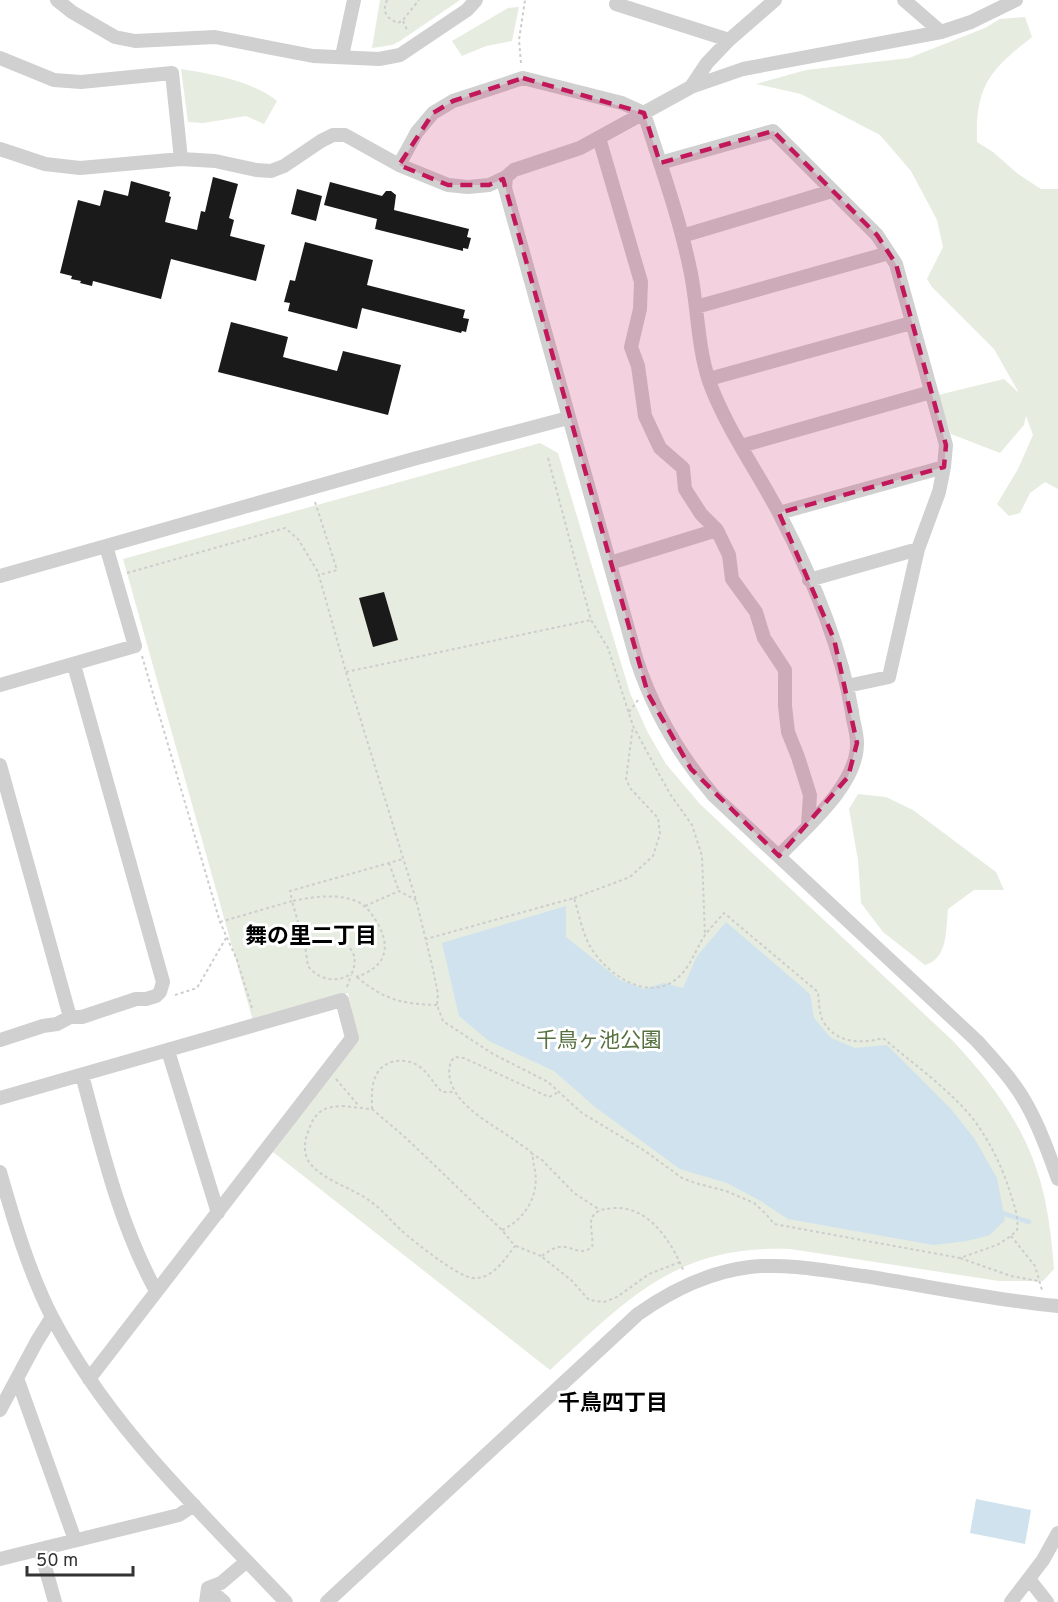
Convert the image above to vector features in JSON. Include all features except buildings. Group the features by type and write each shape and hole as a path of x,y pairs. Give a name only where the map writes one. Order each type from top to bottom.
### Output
{"street":[{"path":"57,0 72,12 115,37 135,40 215,37 313,56 379,59 400,55 467,10 476,0"},
{"path":"342,56 354,0"},
{"path":"618,0 616,4 729,40"},
{"path":"691,87 707,63 729,40 775,0"},
{"path":"904,0 941,32"},
{"path":"0,149 45,164 80,168 181,159 215,161 271,171 284,166 333,135 345,135 399,165 448,185 468,187 489,185 506,177 514,170 580,148 691,87 743,69 941,32 971,22 1016,0"},
{"path":"0,58 54,80 81,82 172,73 181,159"},
{"path":"399,165 417,132 433,113 453,101 523,78 622,103 644,113 682,236 690,269 702,352 709,379 724,416 779,513 834,639 847,686 857,744 854,762 848,777 833,798 779,856"},
{"path":"660,163 772,131 877,235 896,264 946,445 944,467 939,492 918,549 890,677 847,686"},
{"path":"599,138 641,282 640,309 631,347 638,366 645,416 660,448 683,468 685,489 701,514 717,530 729,555 732,579 756,612 764,638 785,670 788,732 810,795 808,825"},
{"path":"506,177 505,188 637,661 648,694 668,735 691,769 714,796 969,1034 1001,1068 1026,1103 1044,1141 1058,1179"},
{"path":"682,236 832,191"},
{"path":"696,307 889,253"},
{"path":"709,379 911,323"},
{"path":"741,446 931,392"},
{"path":"0,576 568,418"},
{"path":"779,513 944,467"},
{"path":"610,562 717,530"},
{"path":"0,685 135,646 106,546"},
{"path":"809,580 918,549"},
{"path":"0,1040 57,1024 70,1017 82,1017 136,999 156,996 163,982 74,665"},
{"path":"0,765 70,1017"},
{"path":"0,1098 342,1000 352,1038 89,1379"},
{"path":"168,1051 218,1213"},
{"path":"82,1075 114,1193 130,1238 156,1291"},
{"path":"0,1172 13,1217 52,1317 89,1379 156,1466 286,1602"},
{"path":"327,1602 638,1314 672,1291 689,1283 734,1270 768,1266 823,1270 1053,1306"},
{"path":"0,1410 52,1317"},
{"path":"17,1378 75,1540"},
{"path":"0,1559 179,1515 194,1505"},
{"path":"1011,1602 1056,1540"},
{"path":"40,1549 55,1602"},
{"path":"224,1602 207,1595 247,1560"},
{"path":"1029,1579 1047,1602"}],"path":[{"path":"387,0 384,8 386,16 398,23 419,0"},
{"path":"523,78 519,40 525,0"},
{"path":"549,458 591,620 608,648 633,726 658,774 692,825 702,856 705,936"},
{"path":"311,488 337,570 319,575"},
{"path":"114,577 285,528 298,539 319,575 346,672 416,900 438,994 437,1005 446,1024 493,1054 535,1074 582,1113 645,1151 682,1178 726,1191 754,1203 774,1224 960,1258 1011,1276 1038,1281"},
{"path":"346,672 591,620"},
{"path":"135,646 143,657 220,922 237,960 257,1025"},
{"path":"426,939 574,898 630,877 653,856 660,834 658,818 630,788 626,779 633,726"},
{"path":"305,946 321,939 342,942 353,954 352,973 339,980 316,974 308,966 290,891 404,859"},
{"path":"389,862 399,891 416,900"},
{"path":"364,906 399,891"},
{"path":"220,922 311,897 345,898 364,906 382,932 385,948 383,957 374,968 356,976"},
{"path":"574,898 584,933 596,955 610,969 637,986 654,988 677,980 705,936 724,913 818,992 820,1012 830,1030 840,1038 853,1042 883,1038 948,1093 970,1116 985,1138 1005,1178 1018,1223 1017,1230 997,1245 960,1258"},
{"path":"160,992 172,996 197,988 226,938"},
{"path":"352,973 371,989 406,1004 437,1005"},
{"path":"559,1092 549,1097 460,1056 455,1057 450,1065 450,1079 454,1092 465,1105 542,1160 574,1192 600,1210"},
{"path":"372,1109 374,1079 384,1065 398,1060 419,1067 442,1092 454,1092"},
{"path":"328,1070 360,1107"},
{"path":"515,1246 502,1262 485,1276 472,1278 465,1276 402,1232 367,1198 315,1168 309,1161 304,1146 315,1117 322,1109 329,1107 372,1109 406,1138 502,1230 515,1246 541,1256 571,1281 589,1300 604,1302 617,1297 649,1274 680,1262"},
{"path":"502,1230 512,1225 530,1206 536,1171 531,1153"},
{"path":"541,1256 558,1247 580,1253 586,1251 592,1247 594,1238 591,1217 600,1210 621,1208 640,1214 661,1231 676,1252 689,1283"},
{"path":"1011,1236 1035,1266 1038,1281 1053,1306"}],"highlighted area":[{"path":"523,78 644,113 660,163 773,131 877,235 896,264 946,445 944,467 779,513 834,639 857,743 848,777 779,856 691,769 648,694 503,179 489,185 448,185 399,165 433,113 453,101"}],"green space":[{"path":"380,0 460,0 400,41 392,45 372,48"},
{"path":"519,7 512,41 486,46 462,56 452,41 508,8"},
{"path":"1025,17 1032,37 1005,59 988,81 979,107 977,142 1041,189 1058,189 1058,489 1045,482 1030,493 1020,513 1009,516 997,504 1018,469 1033,435 1026,416 1024,425 1000,453 951,434 938,395 1004,379 1019,393 994,349 932,287 927,279 943,247 937,220 911,171 880,135 801,94 756,84 806,70 909,58 985,28 1000,19"},
{"path":"181,69 244,83 277,101 264,124 246,116 203,123 188,122"},
{"name":"千鳥ヶ池公園","path":"540,443 558,453 630,693 647,731 666,764 700,804 953,1041 984,1076 1010,1114 1031,1155 1047,1209 1054,1269 1043,1281 999,1281 790,1249 750,1250 715,1256 684,1267 656,1281 630,1299 550,1370 273,1152 358,1038 348,993 253,1021 123,559"},
{"path":"858,794 886,797 913,810 996,872 1004,890 974,890 948,909 942,950 933,962 925,965 883,932 861,903 858,860 849,809"}],"water":[{"path":"566,906 566,937 620,980 644,989 664,983 683,988 697,956 726,922 810,994 814,1018 831,1038 855,1048 887,1045 951,1109 974,1138 997,1178 1005,1220 990,1235 967,1241 933,1245 788,1219 727,1183 680,1169 595,1107 554,1071 489,1041 459,1016 442,943"},
{"path":"976,1499 1031,1510 1025,1544 970,1533"}],"waterway":[{"path":"999,1212 1029,1222"}],"district":[{"name":"舞の里二丁目","path":"311,935"},
{"name":"千鳥四丁目","path":"613,1402"}]}
